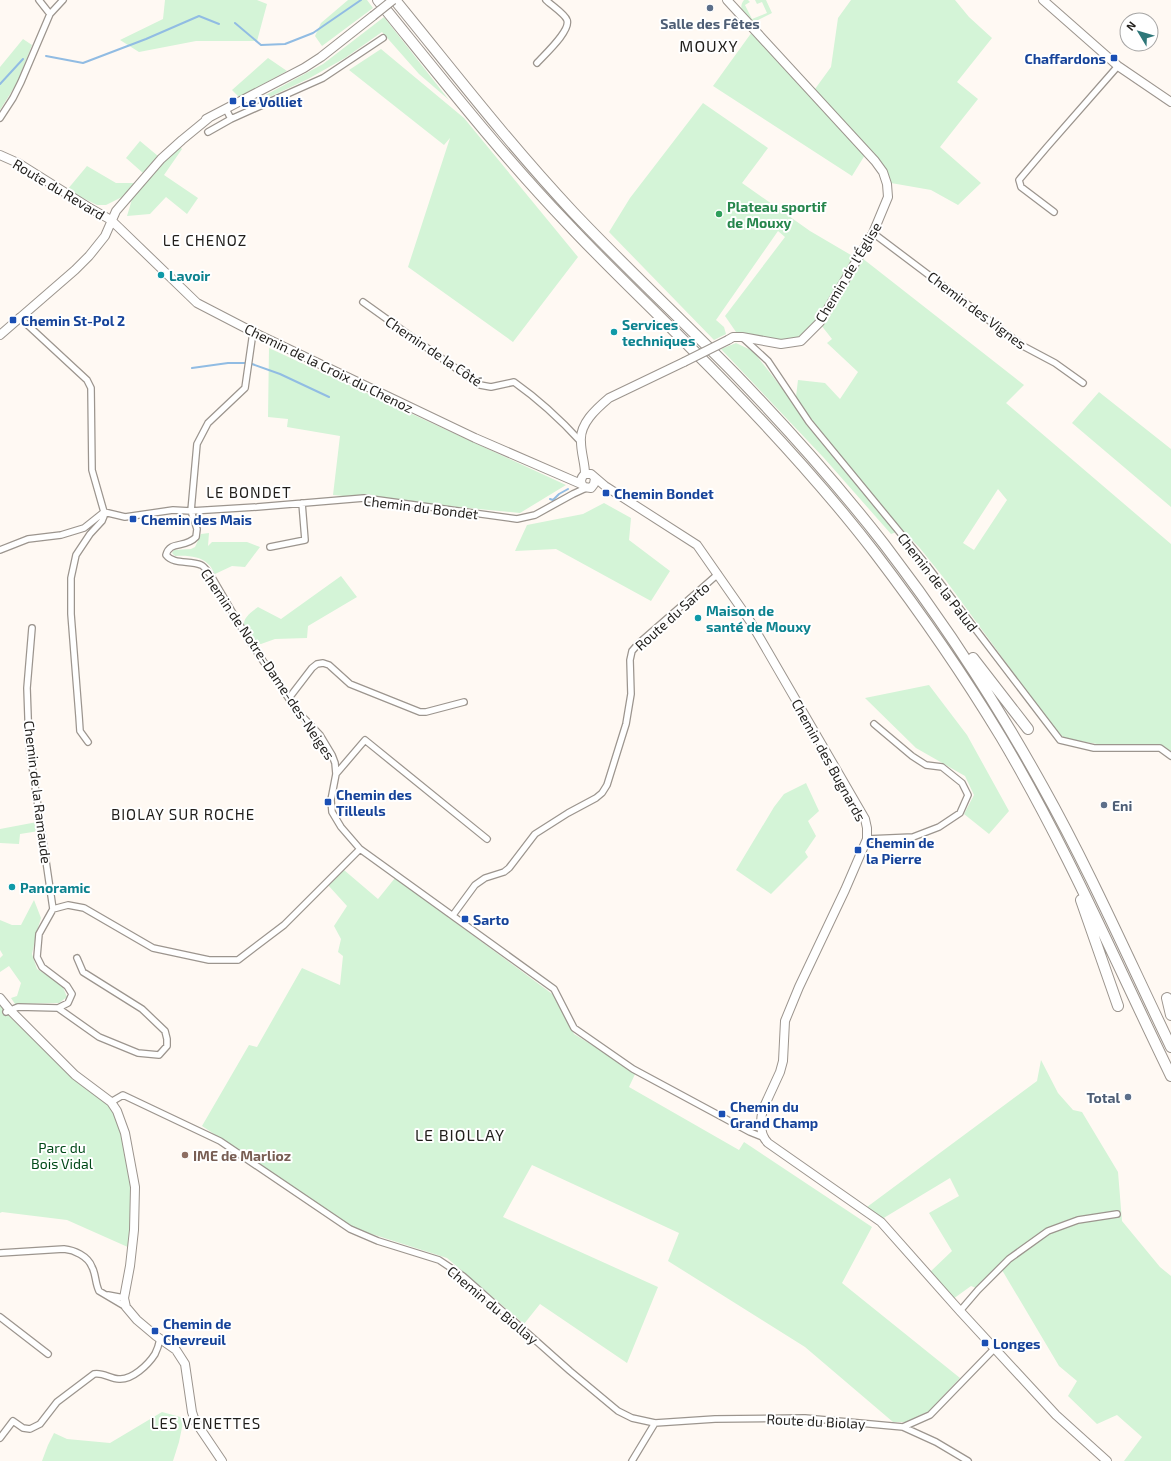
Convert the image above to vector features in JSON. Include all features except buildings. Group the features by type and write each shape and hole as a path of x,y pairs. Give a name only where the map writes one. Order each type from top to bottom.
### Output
{"highway":[{"path":"378,0 472,116 540,194 591,248 753,411 803,466 864,539 911,600 962,675 1002,739 1066,856 1171,1076"},
{"path":"394,0 540,176 599,239 736,375 813,458 860,513 923,596 1028,729"},
{"path":"923,596 994,702 1044,788 1075,847 1171,1047"},
{"path":"1066,856 1118,1006"},
{"path":"1167,998 1171,1015"}],"street":[{"path":"40,0 50,14"},
{"path":"0,118 21,82 50,14 63,0"},
{"name":"Route du Revard","path":"0,155 18,163 88,207 112,220 116,211 161,160 167,149 179,136 193,126 304,68 321,57 394,0"},
{"path":"537,63 565,32 568,23 567,18 546,0"},
{"name":"Chemin de l'Église","path":"587,481 581,442 584,427 599,407 609,398 733,337 742,337 781,344 801,341 820,322 873,233 888,197 884,172 876,160 727,0"},
{"path":"1043,0 1118,66 1171,102"},
{"path":"208,132 230,119 323,78 383,38"},
{"path":"1054,212 1021,187 1019,180 1118,66"},
{"path":"226,109 230,119"},
{"path":"1,331 19,318 89,256 105,236 112,220"},
{"name":"Chemin de la Croix du Chenoz","path":"112,220 197,302 253,332 476,438 571,480 587,481"},
{"name":"Chemin des Vignes","path":"873,233 1023,346 1055,363 1083,383"},
{"name":"Chemin de la Côté","path":"363,302 480,385 491,387 514,382 563,424 581,442"},
{"path":"19,318 87,380 91,388 92,470 104,516 102,521 76,555 71,578 70,614 80,731 88,742"},
{"path":"104,512 125,517 172,510 191,511 197,444 208,423 245,388 253,332"},
{"name":"Chemin de la Palud","path":"742,337 768,361 809,422 925,564 1060,740 1094,748 1160,748 1171,756"},
{"name":"Chemin du Bondet","path":"191,511 364,498 517,519 535,515 573,494 587,481"},
{"name":"Chemin des Bugnards","path":"587,481 606,486 697,545 750,621 865,819 867,839 845,890 799,987 785,1021 783,1061 780,1072 763,1109 761,1129 764,1136"},
{"path":"270,547 305,540 302,503"},
{"name":"Chemin de Notre-Dame-des-Neiges","path":"191,511 197,528 196,538 190,543 171,547 166,555 173,561 202,565 210,574 248,639 298,712 320,735 335,764 336,774 331,800 332,812 335,820 360,849 554,989 574,1028 633,1069 750,1132 764,1136"},
{"path":"0,550 28,539 61,535 84,528 104,512"},
{"name":"Route du Sarto","path":"453,915 475,885 485,878 504,872 509,868 535,834 602,793 607,785 626,724 631,694 630,660 632,651 639,643 718,574"},
{"name":"Chemin de la Ramaude","path":"32,628 26,688 29,745 53,909"},
{"path":"289,698 312,668 317,664 323,663 335,669 350,684 420,712 426,712 464,702"},
{"path":"867,839 913,837 940,827 960,813 968,796 962,783 942,767 926,765 912,756 874,724"},
{"path":"336,774 366,740 487,839"},
{"path":"11,1010 58,1008 68,1003 72,994 67,986 42,967 37,957 39,934 53,909 68,905 84,908 153,948 209,960 238,960 284,925 360,849"},
{"path":"58,1008 99,1037 138,1053 159,1055 167,1046 168,1039 165,1031 142,1009 83,972 76,958"},
{"path":"0,998 75,1075 113,1102 117,1111 125,1133 135,1187 134,1230 130,1266 124,1298 126,1307"},
{"name":"Chemin du Biollay","path":"113,1102 123,1095 220,1141 350,1229 378,1241 439,1260 463,1276 570,1371 618,1411 632,1418 655,1423"},
{"path":"764,1136 770,1145 881,1222 994,1349 1056,1415 1106,1461"},
{"path":"960,1311 978,1290 1009,1260 1048,1231 1078,1220 1117,1214"},
{"path":"0,1253 64,1249 74,1251 91,1264 97,1288 104,1295 126,1307 163,1342 176,1350 185,1364 192,1412 195,1421 222,1461"},
{"path":"104,1295 124,1298"},
{"path":"0,1317 48,1354"},
{"path":"0,1438 13,1421 23,1428 30,1429 40,1424 57,1402 90,1376 98,1374 116,1379 125,1378 142,1368 155,1354 163,1342"},
{"path":"903,1427 930,1415 994,1349"},
{"name":"Route du Biolay","path":"655,1423 715,1419 805,1418 903,1427 936,1442 968,1461"},
{"path":"632,1461 655,1423"}],"green space":[{"path":"165,0 257,0 267,4 257,41 196,41 139,52 120,40 163,19"},
{"path":"348,0 367,0 373,8 322,46 315,36 321,23"},
{"path":"744,0 748,0 750,2 745,5 752,19 767,13 762,2 757,4 755,0 766,0 772,13 752,23 743,12 741,6"},
{"path":"851,0 955,0 969,17 992,38 957,82 978,99 940,147 981,183 958,205 931,190 891,183 865,155 852,176 713,86 757,27 815,89 831,67 838,18"},
{"path":"384,17 449,100 419,74 382,32 345,58 308,79 263,100 262,97 323,64"},
{"path":"23,39 32,45 17,83 0,110 0,67"},
{"path":"381,49 464,118 578,257 513,342 408,267 450,138 444,145 349,70"},
{"path":"268,58 287,71 239,97 232,90"},
{"path":"703,103 768,148 742,183 810,231 856,258 815,323 797,338 783,342 736,332 725,316 785,237 778,231 716,320 724,327 726,334 714,340 609,232 630,198"},
{"path":"140,141 158,156 143,173 126,158"},
{"path":"178,145 182,149 164,175 198,198 187,214 166,197 150,214 127,216 133,196 130,193 106,205 97,205 67,190 87,166 116,183 144,183"},
{"path":"862,258 1024,385 1006,403 1171,544 1171,758 1160,748 1097,744 1064,738 1053,727 947,582 919,547 902,530 891,534 824,458 721,349 736,343 753,351 795,405 798,380 825,383 840,399 858,372 827,343 832,339 821,325","holes":["998,489 1007,500 974,550 963,543"]},
{"path":"269,348 566,485 520,513 333,495 340,436 287,427 288,419 268,417"},
{"path":"1099,392 1171,449 1171,507 1072,423"},
{"path":"604,503 631,518 629,540 670,571 651,601 556,549 515,551 527,525 583,514"},
{"path":"209,533 208,546 212,542 247,542 260,547 245,567 232,566 215,574 211,567 201,559 188,556 175,556 172,553 174,550 191,549 195,547 201,534"},
{"path":"341,576 357,597 308,626 307,638 275,639 261,644 254,643 246,632 244,624 245,620 258,607 281,619"},
{"path":"929,685 967,735 1009,811 989,834 964,814 974,795 965,776 916,748 865,698"},
{"path":"806,783 819,811 808,821 816,836 805,852 808,857 771,894 736,870 774,807 784,794"},
{"path":"37,822 39,831 20,834 19,844 0,843 0,829"},
{"path":"344,870 378,899 395,878 555,996 574,1034 636,1072 629,1087 739,1150 744,1142 872,1227 842,1283 960,1378 929,1411 906,1422 893,1422 805,1347 668,1261 679,1233 532,1165 503,1217 658,1287 627,1363 540,1304 524,1324 447,1258 356,1229 202,1126 249,1045 257,1047 302,968 340,985 343,956 338,952 341,939 334,926 347,906 328,885"},
{"path":"34,900 41,918 32,954 37,969 62,985 67,997 59,1003 15,1004 11,998 17,996 21,983 9,966 0,972 0,958 3,955 0,950 0,920 12,925 21,925"},
{"name":"Parc du Bois Vidal","path":"0,1005 10,1017 73,1078 102,1099 114,1111 129,1162 133,1187 130,1248 67,1220 2,1212 0,1213"},
{"path":"1041,1060 1058,1093 1073,1110 1082,1112 1118,1172 1122,1221 1160,1267 1171,1276 1171,1461 1124,1461 1142,1437 1117,1415 1097,1424 1068,1396 1077,1381 1059,1366 999,1265 976,1288 971,1286 953,1299 930,1272 952,1251 929,1213 959,1196 950,1178 882,1219 867,1207 1037,1081"},
{"path":"162,1412 184,1418 173,1461 42,1461 54,1433 67,1439 110,1443"}],"waterway":[{"path":"235,23 261,45 285,44 313,33 361,0"},
{"path":"46,56 83,63 146,39 199,16 219,24"},
{"path":"0,84 23,59"},
{"path":"192,368 228,363 245,363"},
{"path":"252,364 280,374 329,397"},
{"path":"550,499 553,500 559,494 568,489"}],"place":[{"name":"Salle des Fêtes","path":"710,8"},
{"name":"Chaffardons","path":"1114,58"},
{"name":"Le Volliet","path":"233,101"},
{"name":"Plateau sportif de Mouxy","path":"719,214"},
{"name":"Lavoir","path":"161,275"},
{"name":"Chemin St-Pol 2","path":"13,320"},
{"name":"Services techniques","path":"614,332"},
{"name":"Chemin Bondet","path":"606,493"},
{"name":"Chemin des Mais","path":"133,519"},
{"name":"Maison de santé de Mouxy","path":"698,618"},
{"name":"Chemin des Tilleuls","path":"328,802"},
{"name":"Eni","path":"1104,805"},
{"name":"Chemin de la Pierre","path":"858,850"},
{"name":"Panoramic","path":"12,887"},
{"name":"Sarto","path":"465,919"},
{"name":"Total","path":"1128,1097"},
{"name":"Chemin du Grand Champ","path":"722,1114"},
{"name":"IME de Marlioz","path":"185,1155"},
{"name":"Chemin de Chevreuil","path":"155,1331"},
{"name":"Longes","path":"985,1343"}],"district":[{"name":"MOUXY","path":"709,45"},
{"name":"LE CHENOZ","path":"205,240"},
{"name":"LE BONDET","path":"249,492"},
{"name":"BIOLAY SUR ROCHE","path":"183,814"},
{"name":"LE BIOLLAY","path":"460,1134"},
{"name":"LES VENETTES","path":"206,1423"}]}
